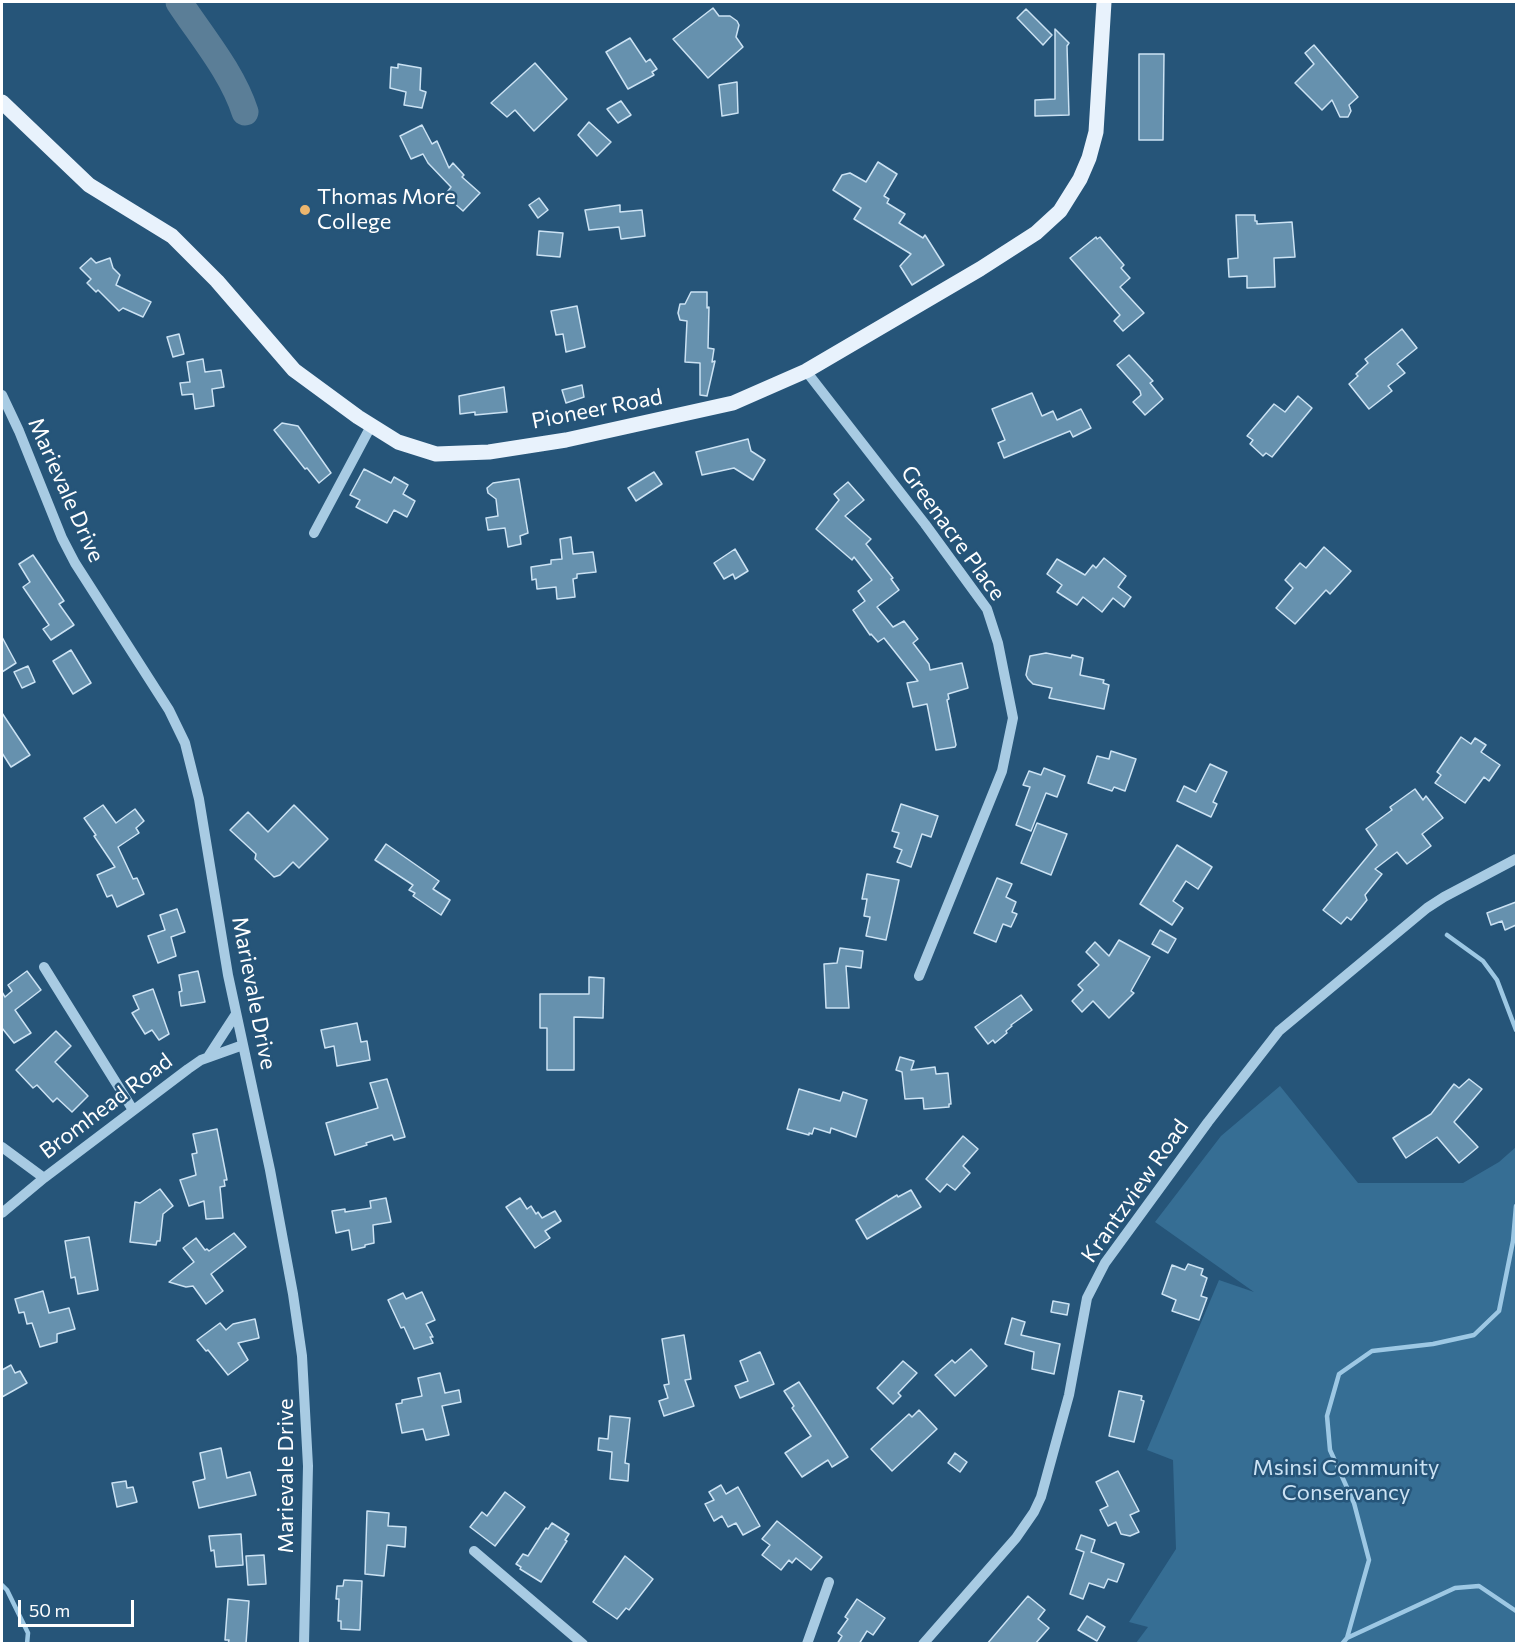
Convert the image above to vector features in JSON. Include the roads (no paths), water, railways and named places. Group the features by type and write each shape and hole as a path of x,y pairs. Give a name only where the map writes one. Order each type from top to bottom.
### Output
{"main road":[{"name":"Pioneer Road","path":"2,102 89,185 172,236 218,280 294,370 398,442 436,454 489,452 566,440 733,403 806,371 980,269 1036,233 1060,210 1080,179 1096,132 1104,2"}],"street":[{"name":"Greenacre Place","path":"806,371 925,524 987,609 998,643 1013,718 1002,771 919,976"},
{"name":"Marievale Drive","path":"2,395 75,564 169,710 185,743 199,799 228,975 276,1204 302,1356 308,1466 304,1644"},
{"path":"314,533 372,426"},
{"name":"Krantzview Road","path":"923,1644 1016,1538 1034,1512 1048,1472 1069,1395 1087,1298 1110,1255 1208,1122 1280,1031 1427,908 1516,859"},
{"path":"44,967 133,1110"},
{"path":"207,1057 237,1014"},
{"name":"Bromhead Road","path":"2,1213 44,1178 188,1069 207,1057 243,1045"},
{"path":"2,1147 44,1178"},
{"path":"474,1551 583,1644"},
{"path":"807,1644 829,1582"}],"waterway":[{"path":"179,2 216,55 245,112"},
{"path":"1447,935 1483,961 1497,980 1516,1030"},
{"path":"1342,1644 1347,1638 1369,1560 1354,1503 1330,1450 1327,1416 1339,1374 1372,1351 1433,1344 1474,1335 1499,1311 1513,1241 1516,1206"},
{"path":"2,1585 7,1590 28,1633 27,1644"},
{"path":"1347,1638 1455,1588 1479,1586 1516,1611"}],"place":[{"name":"Thomas More College","path":"305,210"}],"park label":[{"name":"Msinsi Community Conservancy","path":"1346,1480"}]}
